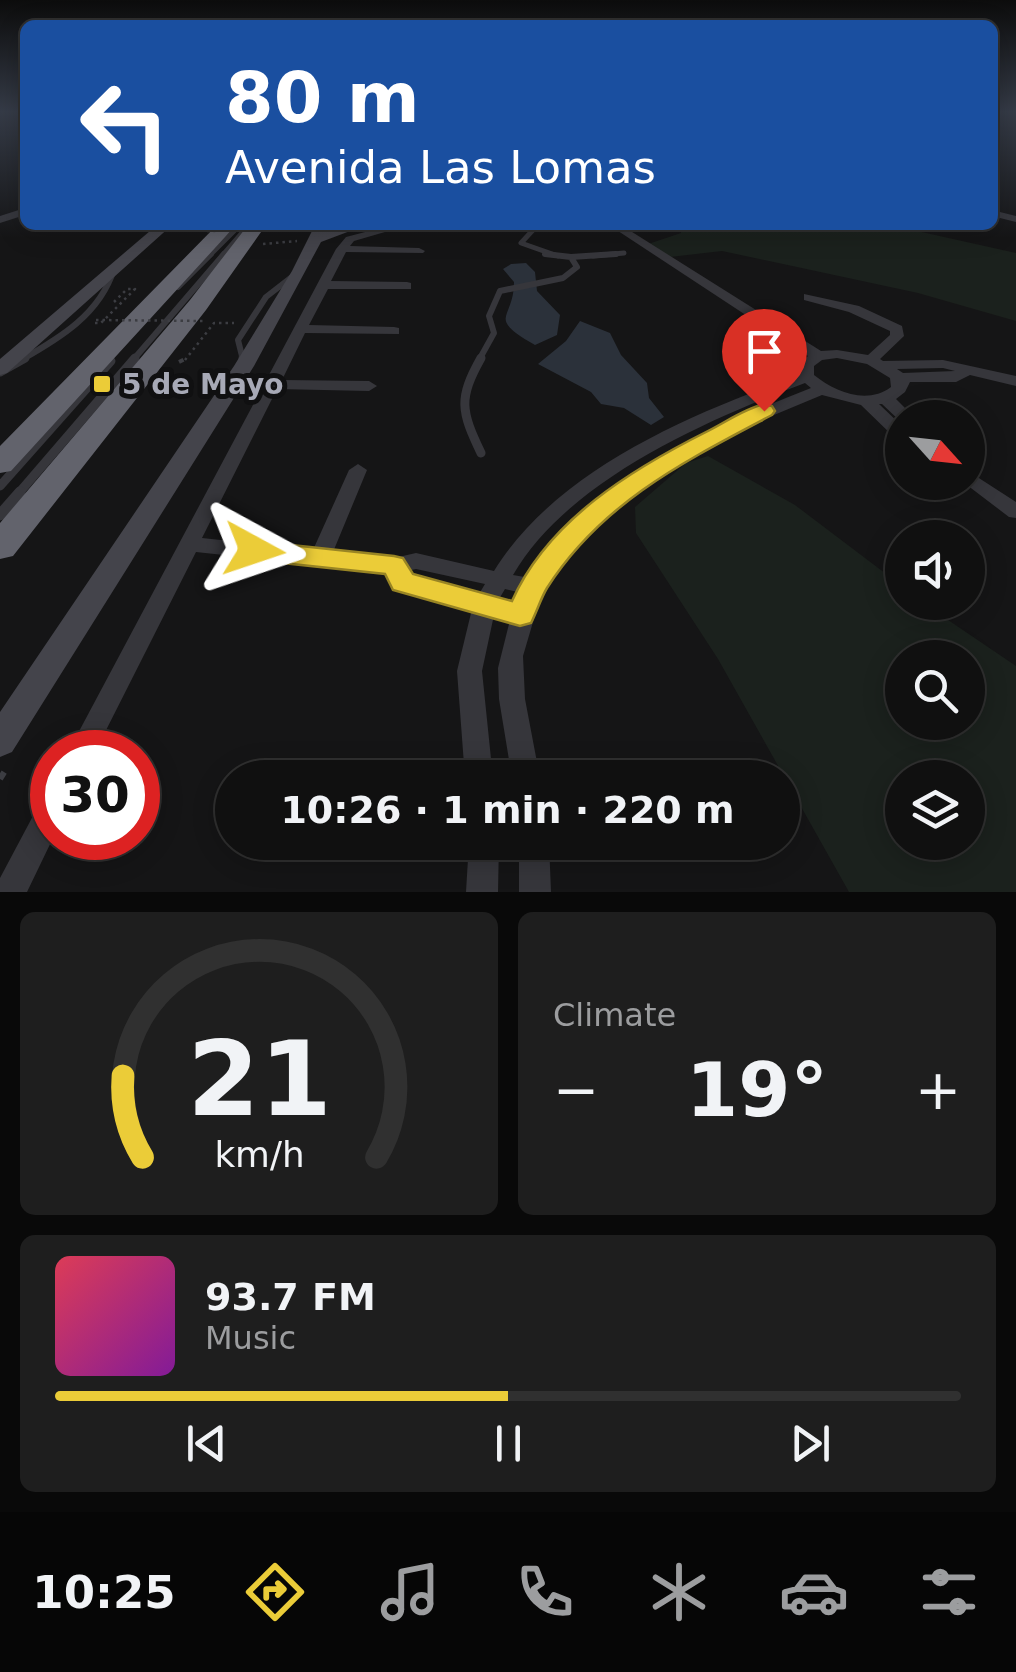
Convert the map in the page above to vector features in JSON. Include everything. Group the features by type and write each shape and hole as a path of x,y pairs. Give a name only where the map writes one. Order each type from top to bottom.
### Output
{"highway":[{"path":"0,464 215,230"},
{"path":"0,547 260,230"}],"main road":[{"path":"0,371 159,230"},
{"path":"0,741 244,366 300,271 315,230"}],"street":[{"path":"92,730 342,249 350,239 385,230"},
{"path":"622,230 818,356"},
{"path":"342,249 419,251"},
{"path":"324,285 407,286"},
{"path":"808,297 854,310 897,330 897,336 876,362"},
{"path":"301,330 394,331"},
{"path":"815,383 806,364 818,356 849,354 876,362 944,364 1016,380"},
{"path":"876,362 900,382"},
{"path":"900,382 906,377 956,376 966,371"},
{"path":"478,760 470,657 483,605 498,578 567,502 628,456 749,397 815,383 865,400 885,398 900,389 900,382"},
{"path":"524,760 510,661 520,614 532,587 574,534 654,467 815,383"},
{"path":"272,384 369,386"},
{"path":"865,400 885,419"},
{"path":"322,556 358,470"},
{"path":"985,489 1016,512"},
{"path":"188,544 394,566 416,561 532,587"},
{"path":"394,566 403,582 520,614"},
{"path":"10,892 30,852"},
{"path":"482,892 483,860"},
{"path":"534,860 535,892"}],"lane":[{"path":"0,486 174,292 235,230"},
{"path":"0,515 245,230"},
{"path":"533,230 522,243 535,252 572,259 624,253"},
{"path":"482,453 469,426 463,390 494,332 489,316 496,298 510,288 564,278 576,267 572,259"},
{"path":"244,366 238,340 266,297 300,271"}],"path":[{"path":"274,230 262,245 315,230"},
{"path":"96,320 206,321"},
{"path":"206,321 175,362 184,362 214,322 249,323"}],"shaded area":[{"path":"912,230 1016,253 1016,321 918,293 722,251 670,257 648,244 681,233"},
{"path":"526,263 535,272 537,291 560,315 557,335 535,345 506,323 514,282 503,269"},
{"path":"580,321 610,333 621,355 647,383 649,398 664,417 651,425 624,408 601,404 591,392 538,364 566,341"},
{"path":"708,456 795,505 885,573 885,620 948,620 978,640 885,640 885,740 985,740 985,645 1016,666 1016,892 849,892 800,805 800,760 775,760 718,659 636,533 635,507 686,463"}],"place":[{"name":"5 de Mayo","path":"102,384"}],"route":[{"path":"254,550 394,566 403,582 520,614 532,587 564,544 594,515 654,467 764,411"}]}
